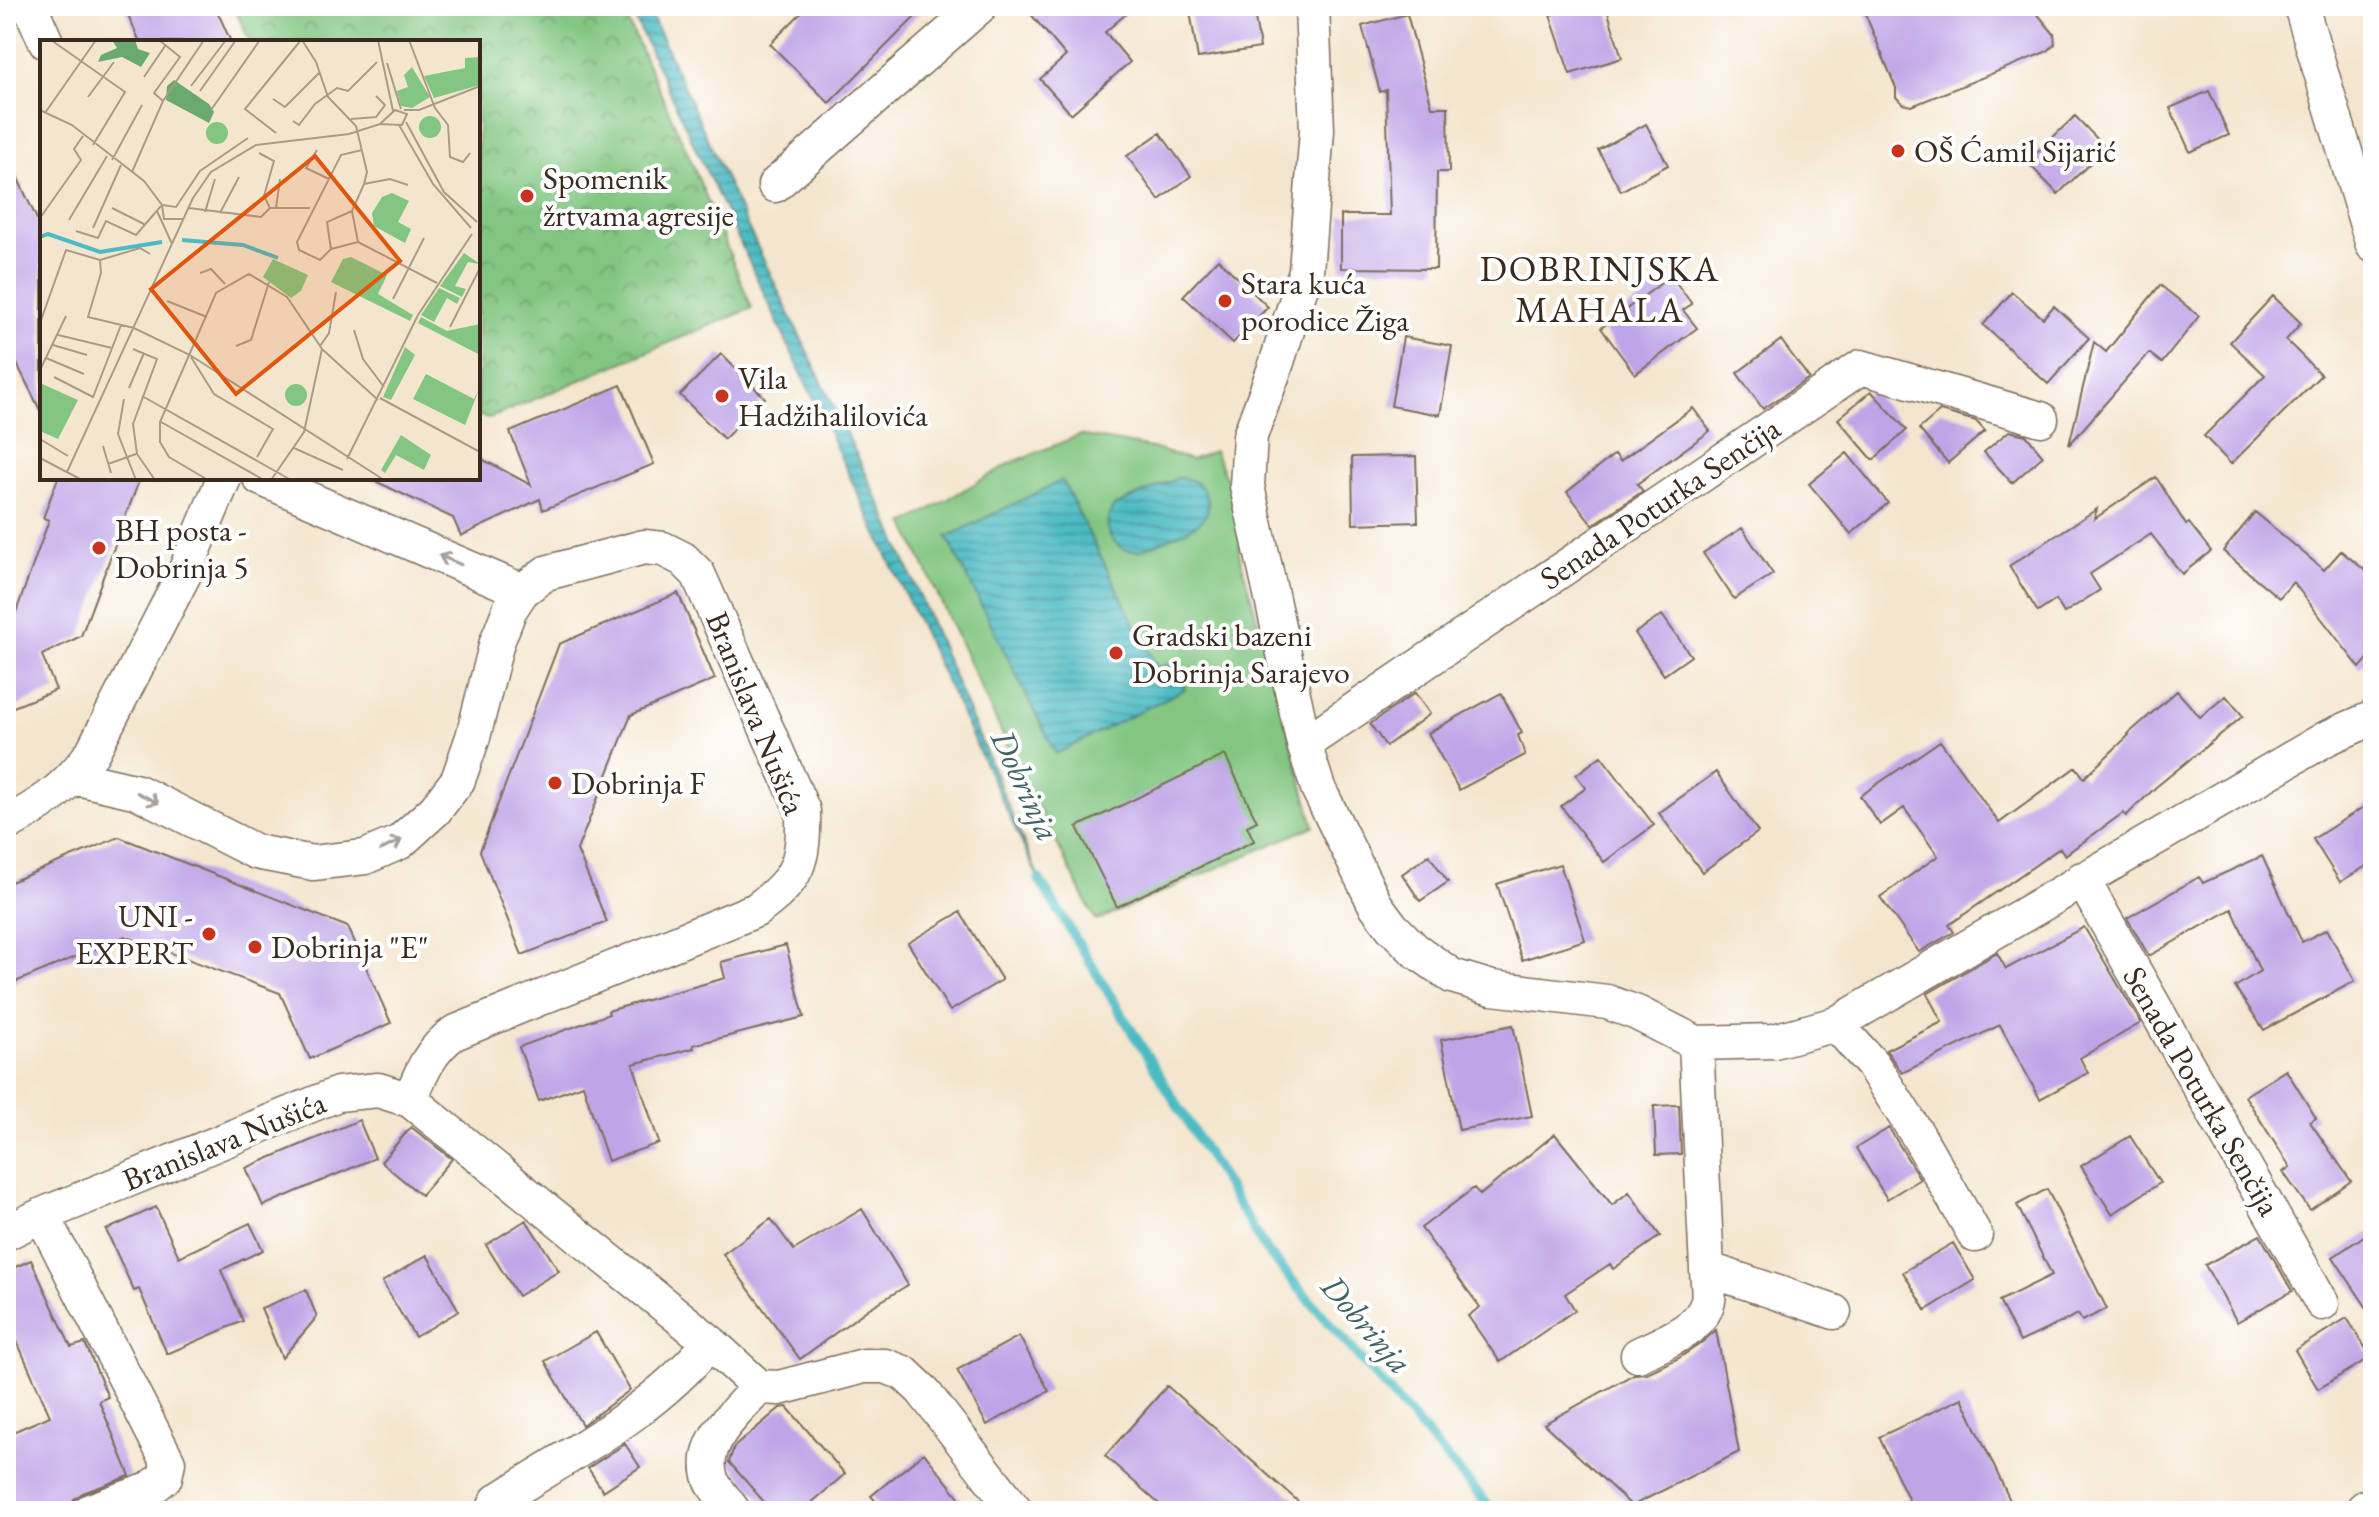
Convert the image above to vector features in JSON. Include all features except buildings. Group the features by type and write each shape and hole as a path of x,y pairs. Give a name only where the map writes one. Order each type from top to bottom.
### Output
{"main road":[{"path":"2367,1511 2373,1508"}],"street":[{"path":"30,6 45,40"},
{"path":"775,185 980,6"},
{"path":"1312,6 1317,130 1306,271 1250,436 1247,486 1304,744 1318,788 1375,904 1415,950 1452,976 1492,988 1607,1002 1637,1013 1696,1043 1774,1041 1836,1024 2327,738 2373,718"},
{"path":"2301,6 2373,245"},
{"name":"Senada Poturka Senčija","path":"1304,744 1861,367 2041,419"},
{"path":"6,824 47,801 73,777 92,753 184,574 223,480"},
{"path":"73,777 138,792 256,852 313,863 365,857 400,842 435,810 458,780 473,737 497,642 510,609 522,591 265,480"},
{"name":"Branislava Nušića","path":"410,1100 428,1059 439,1043 454,1033 756,910 776,896 792,876 804,848 803,811 698,574 683,559 663,549 644,547 546,573 522,591"},
{"name":"Senada Poturka Senčija","path":"2082,879 2322,1303"},
{"path":"1836,1024 1872,1064 1917,1134 1975,1235"},
{"path":"1638,1355 1689,1328 1701,1315 1708,1300 1696,1043"},
{"name":"Branislava Nušića","path":"6,1233 42,1215 338,1094 378,1090 410,1100 710,1342 759,1387"},
{"path":"42,1215 168,1462 165,1477 149,1490 90,1511"},
{"path":"1707,1269 1834,1312"},
{"path":"493,1511 497,1501 633,1413 688,1369 710,1342"},
{"path":"733,1511 711,1478 710,1458 715,1438 759,1387 779,1388 864,1366 885,1366 904,1373 922,1390 1016,1511"}],"green space":[{"path":"234,6 621,6 689,156 752,308 490,418 480,416 480,40 249,40"},
{"name":"Gradski bazeni Dobrinja Sarajevo","path":"1080,435 1152,448 1191,460 1214,451 1243,516 1239,553 1314,826 1096,921 1011,753 905,524 1011,463"}],"water":[{"name":"Dobrinja","path":"629,6 647,6 744,219 885,514 1044,890"},
{"path":"1178,478 1192,481 1204,491 1208,510 1204,518 1190,529 1142,550 1128,550 1117,545 1108,527 1114,506"},
{"path":"1062,480 1157,668 1172,662 1185,689 1056,754 947,537"}],"waterway":[{"name":"Dobrinja","path":"1039,879 1266,1250 1493,1511"}],"place":[{"name":"OŠ Ćamil Sijarić","path":"1898,151"},
{"name":"Spomenik žrtvama agresije","path":"527,196"},
{"name":"Stara kuća porodice Žiga","path":"1225,301"},
{"name":"Vila Hadžihalilovića","path":"722,396"},
{"name":"BH posta - Dobrinja 5","path":"99,548"},
{"name":"Gradski bazeni Dobrinja Sarajevo","path":"1116,653"},
{"name":"Dobrinja F","path":"555,783"},
{"name":"UNI - EXPERT","path":"209,934"},
{"name":"Dobrinja \"E\"","path":"255,947"}],"district":[{"name":"DOBRINJSKA MAHALA","path":"1600,288"}]}
